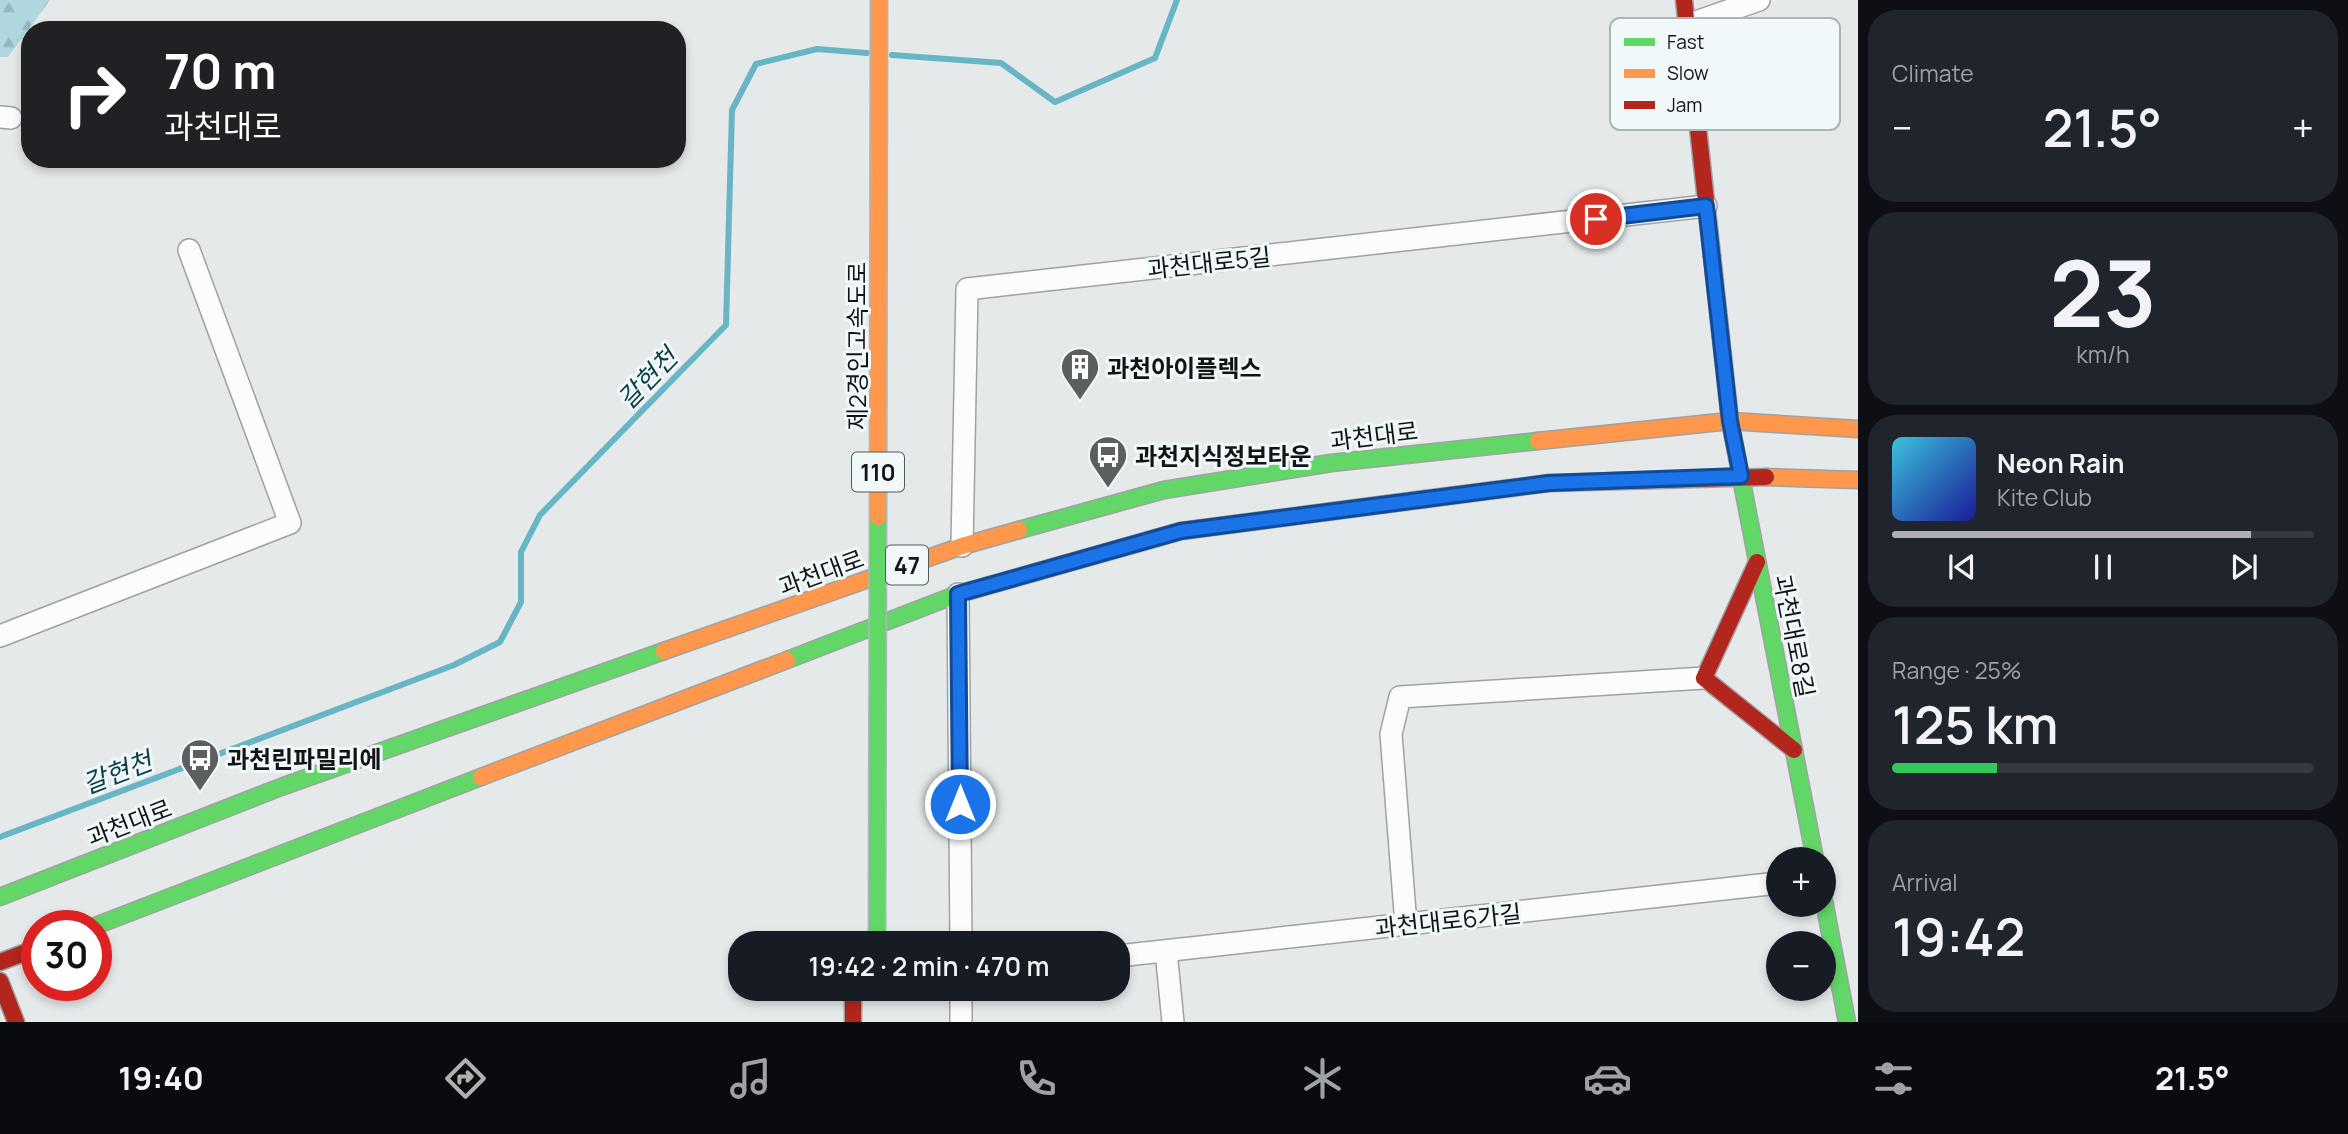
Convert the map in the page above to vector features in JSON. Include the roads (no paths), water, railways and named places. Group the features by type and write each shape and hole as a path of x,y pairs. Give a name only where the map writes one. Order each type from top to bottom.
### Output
{"main road":[{"name":"제2경인고속도로","path":"877,931 879,0"},
{"name":"과천대로8길","path":"1684,0 1686,18"},
{"name":"과천대로8길","path":"1698,130 1730,421 1813,847"},
{"name":"과천대로","path":"0,897 281,787 962,546 1164,490 1331,463 1730,421 1858,429"},
{"path":"112,919 958,594 1181,531 1549,483 1741,476 1858,480"},
{"path":"1757,562 1704,678 1794,750"},
{"path":"854,651 855,568"},
{"path":"1827,917 1847,1022"},
{"path":"0,962 21,954"},
{"path":"0,981 16,1022"},
{"path":"853,1001 853,1022"}],"street":[{"path":"1707,18 1759,0"},
{"name":"과천대로5길","path":"962,546 967,289 1706,206"},
{"path":"0,636 290,523 189,250"},
{"path":"958,594 961,931"},
{"path":"1406,925 1391,734 1400,697 1704,678"},
{"name":"과천대로6가길","path":"1130,955 1766,884"},
{"path":"1167,951 1173,1022"},
{"path":"961,1001 961,1022"}],"waterway":[{"name":"갈현천","path":"892,55 1001,63 1055,102 1155,58 1177,0"},
{"name":"갈현천","path":"0,837 454,665 500,642 521,602 521,552 540,515 726,325 732,110 756,64 817,49 867,53"}],"place":[{"name":"과천아이플렉스","path":"1080,401"},
{"name":"과천지식정보타운","path":"1108,489"},
{"name":"과천린파밀리에","path":"200,792"}]}
